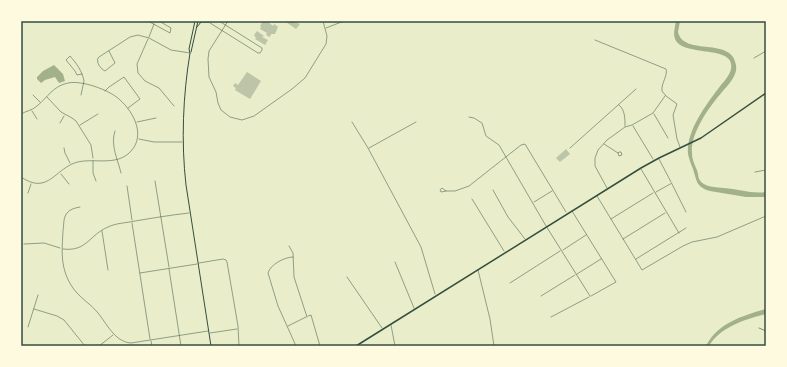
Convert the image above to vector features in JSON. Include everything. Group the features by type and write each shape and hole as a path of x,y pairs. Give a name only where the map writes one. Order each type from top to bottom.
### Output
{"main road":[{"path":"195,21 189,49 190,53 185,88 184,170 211,346"},
{"path":"190,53 192,50 198,21"},
{"path":"196,28 201,22 209,22"},
{"path":"356,346 596,195 659,158 697,140 766,93"}],"street":[{"path":"148,21 170,33 171,28 159,21"},
{"path":"207,21 260,53 262,48 219,21"},
{"path":"228,21 208,55 209,77 216,92 219,106 224,113 234,119 242,120 254,116 305,78 324,48 327,36 323,21"},
{"path":"325,28 344,21"},
{"path":"154,24 137,64 138,73 145,81 159,88 174,106"},
{"path":"108,51 115,63 105,70 102,69 97,60 108,51 134,36 149,38 171,50 190,53"},
{"path":"595,40 665,68 666,74 661,89 666,96 677,104 673,115 677,139 681,148"},
{"path":"754,58 766,51"},
{"path":"81,95 84,83 82,74 70,56 66,60 77,75 82,74"},
{"path":"105,92 108,87 124,77 140,99 127,109"},
{"path":"21,114 40,103 55,88 61,85 70,82 84,83 118,99 136,123 138,131 137,138 131,151 118,159 81,161 71,164 47,182 31,182 21,177"},
{"path":"570,148 636,89"},
{"path":"34,95 40,103"},
{"path":"46,96 59,110 72,118 79,126 92,149 93,174 96,181"},
{"path":"607,189 597,171 595,163 596,153 603,143 626,127 653,113 666,96"},
{"path":"618,104 624,113 626,127"},
{"path":"31,109 37,119"},
{"path":"653,113 668,138"},
{"path":"60,123 65,114"},
{"path":"79,126 98,114"},
{"path":"469,117 482,123 486,136 499,145 546,226 590,296"},
{"path":"136,123 156,118"},
{"path":"352,122 368,148 421,246 435,296"},
{"path":"368,148 416,122"},
{"path":"632,125 654,161"},
{"path":"115,131 113,141 121,173"},
{"path":"137,138 154,142 184,142"},
{"path":"603,143 618,153"},
{"path":"446,191 458,191 469,186 522,144 525,144 567,214"},
{"path":"64,148 71,164"},
{"path":"659,158 686,212"},
{"path":"641,168 654,193 679,233"},
{"path":"755,172 766,170"},
{"path":"60,173 69,184"},
{"path":"156,181 181,346"},
{"path":"28,193 31,182"},
{"path":"611,219 672,183"},
{"path":"127,186 152,346"},
{"path":"493,190 508,216 525,240"},
{"path":"532,202 553,190"},
{"path":"596,195 642,270 692,242 717,237 766,216"},
{"path":"472,199 505,253"},
{"path":"80,207 70,210 65,217 62,249 64,269 72,288 97,311 114,334 122,341 128,343 209,331"},
{"path":"552,317 616,282 572,211"},
{"path":"24,244 44,243 62,249 81,247 102,230 114,225 191,213"},
{"path":"623,239 666,213"},
{"path":"635,259 686,228"},
{"path":"102,230 108,270"},
{"path":"510,283 587,235"},
{"path":"289,246 293,257 294,277 307,317"},
{"path":"293,257 285,258 272,267 268,273 278,306 296,346"},
{"path":"541,296 602,258"},
{"path":"140,273 226,260 228,263 238,329 239,346"},
{"path":"395,262 414,309"},
{"path":"478,269 490,319 494,346"},
{"path":"347,277 383,329"},
{"path":"28,327 38,295"},
{"path":"34,309 57,316 64,320 85,346"},
{"path":"287,326 311,315 320,346"},
{"path":"390,324 395,346"},
{"path":"209,333 238,329"},
{"path":"99,346 114,334"}],"shaded area":[{"path":"676,21 680,21 678,32 682,39 689,44 717,48 726,51 733,56 736,65 736,72 732,80 707,112 694,137 692,155 699,179 704,184 710,186 750,192 766,192 766,197 746,197 710,191 702,188 698,183 689,160 688,146 690,137 702,111 729,74 731,69 730,61 725,56 680,45 674,37"},
{"path":"54,65 63,74 65,81 59,83 55,77 41,83 37,77 43,71"},
{"path":"766,309 766,314 750,318 734,325 714,339 709,346 706,346 711,338 724,326 748,314"}],"building":[{"path":"263,21 267,21 273,26 274,24 278,27 275,34 271,34 270,37 266,35 267,33 260,29"},
{"path":"296,21 295,22 300,24 296,29 286,22"},
{"path":"257,31 264,36 262,37 268,40 265,45 255,39 256,38 254,35"},
{"path":"247,72 261,81 250,99 235,90 236,88 233,86 235,83 238,85"},
{"path":"566,149 570,154 560,162 556,158"}],"railway":[{"path":"759,328 766,331"}]}
